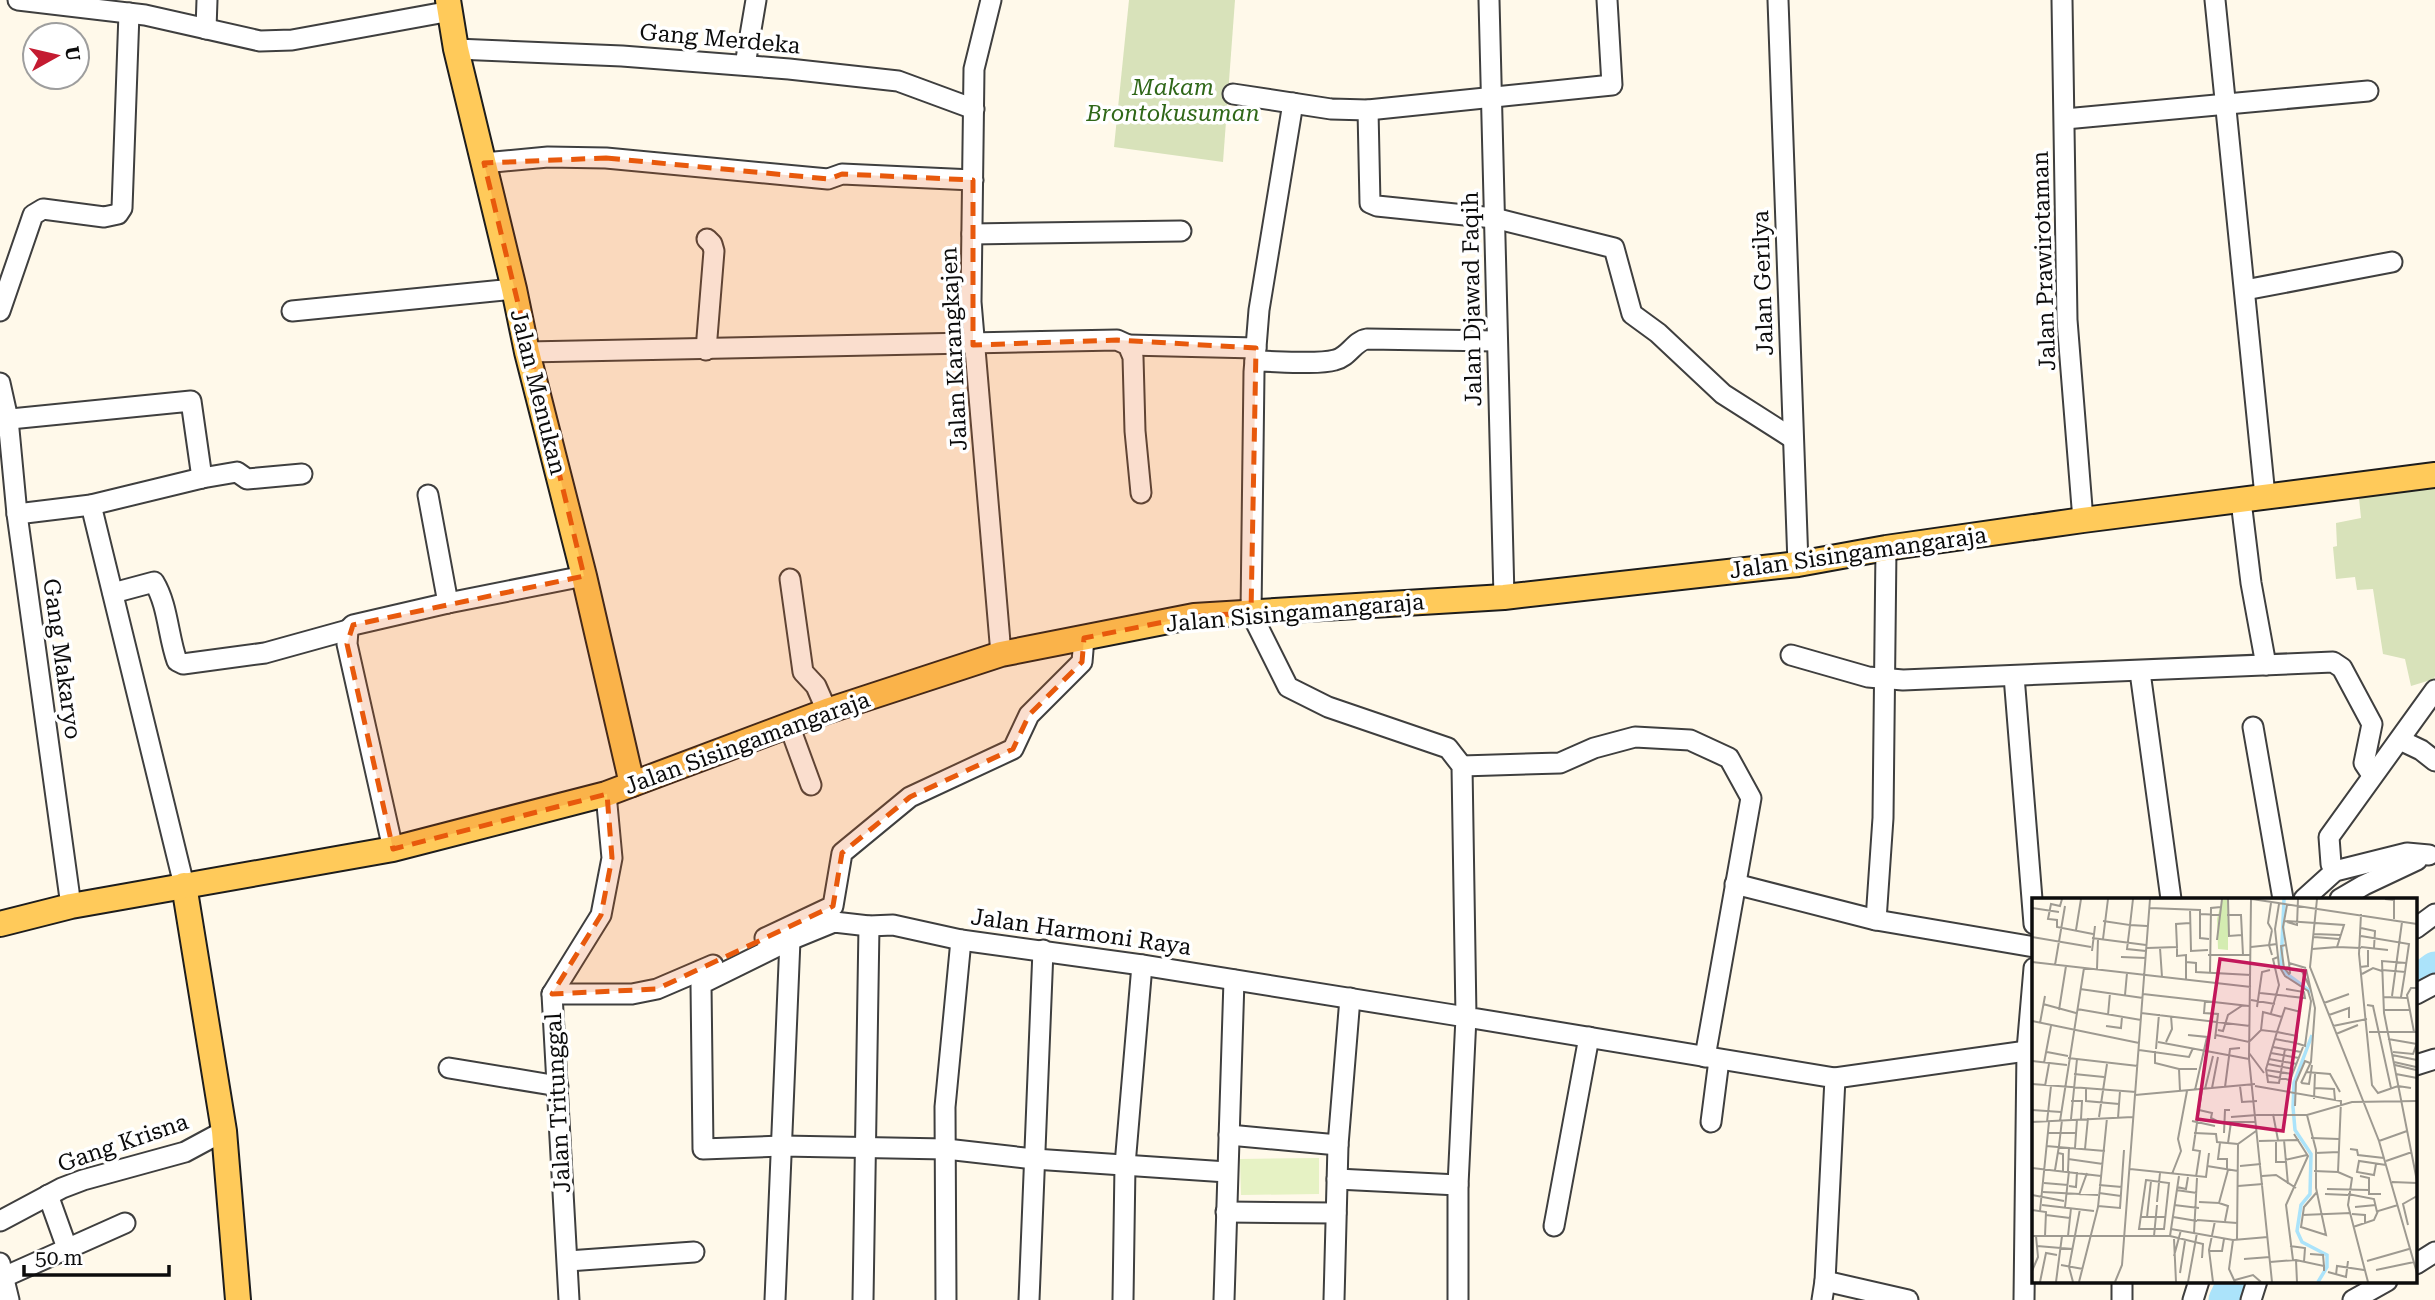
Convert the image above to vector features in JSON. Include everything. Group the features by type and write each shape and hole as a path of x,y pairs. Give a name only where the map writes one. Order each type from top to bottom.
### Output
{"main road":[{"name":"Jalan Menukan","path":"449,5 456,49 527,352 584,576 632,784"},
{"name":"Jalan Sisingamangaraja","path":"0,924 71,906 393,849 606,794 827,711 1001,654 1194,616 1504,597 1797,565 1886,548 2083,520 2435,475"},
{"path":"184,886 224,1131 238,1300"}],"street":[{"path":"206,29 207,0"},
{"path":"745,65 756,0"},
{"name":"Jalan Karangkajen","path":"991,0 974,69 971,302 1001,654"},
{"name":"Jalan Djawad Faqih","path":"1489,0 1504,597"},
{"path":"1233,94 1331,109 1368,110 1612,85 1607,0"},
{"name":"Jalan Gerilya","path":"1778,0 1797,565"},
{"name":"Jalan Prawirotaman","path":"2062,0 2067,320 2083,520"},
{"path":"2216,0 2265,496"},
{"path":"28,1 57,6 140,9 206,29 260,41 276,41 449,5"},
{"path":"0,311 7,278 37,211 43,209 104,217 118,214 122,208 140,9"},
{"name":"Gang Merdeka","path":"456,49 745,65 898,81 974,109"},
{"path":"2065,119 2368,92"},
{"path":"1293,103 1259,310 1255,354 1251,613 1288,687 1328,707 1448,748 1462,766 1465,1017 1458,1185 1458,1300"},
{"path":"1368,110 1370,203 1377,206 1494,218 1614,248 1632,314 1658,333 1723,394 1792,438"},
{"path":"484,163 548,158 606,158 828,179 842,174 973,180"},
{"path":"972,234 1181,231"},
{"path":"706,350 714,250 707,239"},
{"path":"2245,290 2392,262"},
{"path":"292,311 514,289"},
{"path":"527,352 1117,340 1128,345 1333,361 1350,353 1360,340 1367,339 1497,341"},
{"path":"1128,345 1133,357 1135,431 1141,493"},
{"name":"Gang Makaryo","path":"0,383 11,509 71,906"},
{"path":"4,419 191,401 202,478"},
{"path":"11,509 91,505 237,472 247,479 302,474"},
{"path":"428,495 448,603"},
{"path":"2241,501 2251,583 2266,666"},
{"path":"91,505 184,886"},
{"path":"1876,920 1883,818 1886,548"},
{"path":"113,593 154,582 161,597 177,661 183,664 265,653 348,630 353,625 584,576"},
{"path":"790,579 803,671 816,686 827,711"},
{"path":"348,630 347,644 393,849"},
{"path":"552,994 632,994 657,989 697,973 833,906 842,853 910,797 1013,749 1029,715 1082,662 1084,638"},
{"path":"1791,655 1885,680 2140,672 2333,662 2339,664 2372,724 2364,763 2372,775"},
{"path":"2140,672 2171,898"},
{"path":"2014,676 2032,899"},
{"path":"2335,871 2331,864 2329,837 2435,690"},
{"path":"789,725 811,785"},
{"path":"2253,727 2283,898"},
{"path":"1462,766 1560,763 1594,748 1635,737 1690,740 1728,758 1751,798 1735,884 1712,1059 1711,1122"},
{"path":"2399,740 2421,750 2435,761"},
{"name":"Jalan Tritunggal","path":"569,1300 552,994 600,915 612,858 606,794"},
{"path":"2305,898 2335,871 2407,853 2432,854"},
{"path":"2342,898 2432,854"},
{"path":"1735,884 1876,920 2032,947"},
{"path":"2418,927 2435,915"},
{"name":"Jalan Harmoni Raya","path":"782,1146 703,1149 701,984 790,940 834,922 869,926 893,925 961,940 1142,965 1835,1078 2031,1050"},
{"path":"863,1300 869,926"},
{"path":"775,1300 790,940"},
{"path":"946,1300 945,1107 961,940"},
{"path":"1029,1300 1043,950"},
{"path":"1123,1300 1125,1165 1142,965"},
{"path":"1224,1300 1234,980"},
{"path":"2418,993 2435,983"},
{"path":"1334,1300 1338,1145 1350,998"},
{"path":"2024,1300 2032,1023"},
{"path":"1554,1226 1589,1037"},
{"path":"2418,1064 2435,1059"},
{"path":"449,1069 558,1086"},
{"path":"1835,1078 1823,1291 1908,1300"},
{"name":"Gang Krisna","path":"0,1221 83,1180 186,1152 224,1131"},
{"path":"1229,1135 1338,1145"},
{"path":"782,1146 946,1149 1227,1172"},
{"path":"1337,1179 1458,1185"},
{"path":"48,1195 67,1248"},
{"path":"1226,1212 1336,1213"},
{"path":"9,1300 2,1270 67,1248 125,1223"},
{"path":"568,1261 694,1252"},
{"path":"2418,1263 2435,1252"},
{"path":"2122,1282 2122,1300"},
{"path":"2193,1300 2199,1282"},
{"path":"2251,1300 2257,1282"},
{"path":"2353,1300 2385,1282"}],"highlighted area":[{"path":"606,158 829,179 842,174 973,180 973,345 1117,340 1256,348 1251,613 1194,616 1084,638 1082,662 1029,715 1013,749 910,797 842,853 833,906 657,989 552,994 601,915 612,858 607,794 393,849 347,644 353,625 584,576 484,163"}],"green space":[{"name":"Makam Brontokusuman","path":"1129,0 1235,0 1223,162 1114,147"},
{"path":"2435,481 2435,676 2434,679 2411,686 2405,659 2383,654 2373,589 2357,590 2355,577 2336,579 2333,547 2337,546 2336,523 2361,518 2358,488"},
{"path":"1319,1158 1319,1194 1241,1195 1240,1159"}],"waterway":[{"path":"2418,982 2435,969"},
{"path":"2226,1300 2235,1282"}]}
